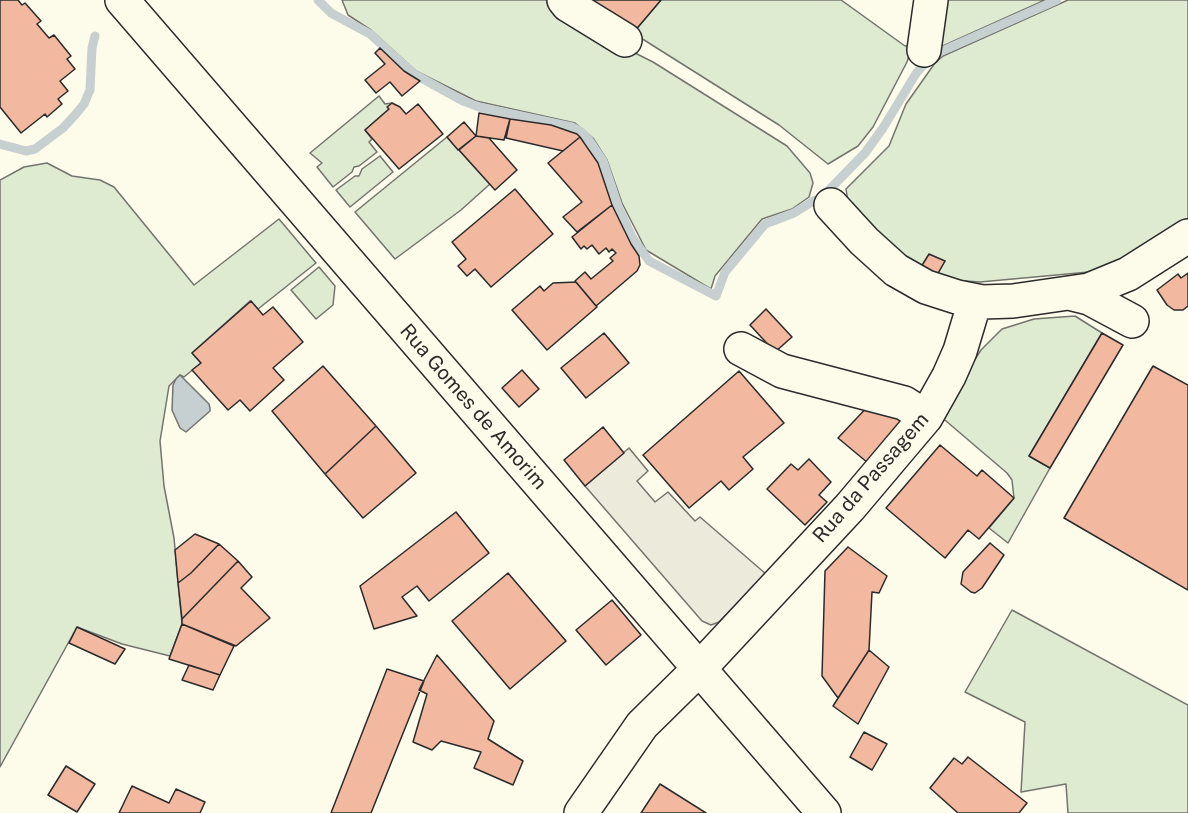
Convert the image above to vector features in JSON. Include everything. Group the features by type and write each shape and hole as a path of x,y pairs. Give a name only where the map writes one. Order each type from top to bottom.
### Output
{"street":[{"name":"Rua Gomes de Amorim","path":"122,0 824,813"},
{"path":"564,0 568,5 625,40"},
{"path":"924,50 931,0"},
{"path":"831,205 864,241 896,270 926,286 975,301 1014,301 1089,290 1128,274 1188,236"},
{"path":"1069,293 1089,298 1132,321"},
{"name":"Rua da Passagem","path":"580,813 642,725 699,669 850,507 926,417 960,351 975,301"},
{"path":"741,349 782,371 904,404 926,417"}],"green space":[{"path":"342,0 553,0 597,34 653,62 787,146 810,173 813,183 809,197 792,209 762,219 715,276 711,289 646,250 622,203 607,160 593,138 575,123 476,101 416,71 371,30 348,15"},
{"path":"661,0 841,0 905,46 912,46 907,62 873,127 858,146 828,164 779,125 633,33"},
{"path":"939,0 1045,0 936,49"},
{"path":"1068,0 1188,0 1188,222 1106,268 1089,272 980,282 951,280 937,275 945,261 921,267 885,243 848,202 846,189 889,146 906,104 935,63 943,56"},
{"path":"379,96 385,104 392,103 389,109 365,130 372,139 369,142 377,152 359,166 354,167 352,172 333,187 317,167 322,163 310,153"},
{"path":"447,137 490,184 461,210 395,259 355,212"},
{"path":"380,156 393,172 350,207 336,190 355,176 359,176 362,169"},
{"path":"47,163 72,176 100,180 114,187 194,285 279,219 316,263 258,309 250,301 192,353 201,363 184,377 180,375 169,386 160,441 164,486 174,538 182,624 170,656 122,644 77,627 0,767 0,180 24,167"},
{"path":"319,267 335,286 333,305 316,319 291,290"},
{"path":"1075,316 1102,333 1029,456 1050,468 1008,543 989,528 1014,498 1012,480 1007,473 939,415 981,350 1002,329 1034,319"},
{"path":"1012,610 1188,705 1188,813 1068,813 1066,784 1021,792 1025,722 965,692"}],"shaded area":[{"path":"180,375 209,404 210,408 210,411 186,432 180,428 172,410 173,385"},
{"path":"629,448 648,471 637,481 655,502 668,492 695,521 700,517 766,574 719,622 711,625 702,621 585,486"}],"building":[{"path":"0,0 18,0 22,5 25,3 41,21 37,24 49,38 54,35 71,56 67,59 75,69 60,81 68,91 58,99 62,104 47,117 45,114 21,133 0,107"},
{"path":"584,0 661,0 633,33"},
{"path":"380,48 404,71 420,81 402,96 390,82 376,93 365,80 385,64 375,53"},
{"path":"392,103 406,114 418,104 443,134 399,169 365,130 389,109 387,107"},
{"path":"479,113 510,119 504,140 476,136"},
{"path":"510,119 551,125 580,137 563,151 506,138"},
{"path":"464,122 476,136 458,150 447,137"},
{"path":"476,136 489,138 517,170 495,190 459,150"},
{"path":"580,137 598,163 612,205 577,232 563,217 582,202 548,163"},
{"path":"515,189 553,234 491,287 475,269 467,276 458,266 466,259 452,242"},
{"path":"612,205 639,256 640,265 637,271 596,306 575,281 585,272 591,279 613,261 610,258 616,253 612,249 609,252 606,248 599,254 592,245 587,249 584,246 581,249 572,237"},
{"path":"929,254 945,261 937,275 921,267"},
{"path":"1188,273 1188,306 1183,310 1174,310 1167,305 1157,290 1178,274 1181,278"},
{"path":"576,282 597,307 547,350 512,310 540,286 544,291 553,283"},
{"path":"251,301 263,315 273,307 303,342 273,368 284,380 250,411 240,400 228,410 192,370 201,363 192,353"},
{"path":"766,309 792,337 775,352 750,325"},
{"path":"604,333 629,363 586,398 561,368"},
{"path":"1102,333 1123,345 1050,468 1029,456"},
{"path":"323,366 376,426 325,474 272,411"},
{"path":"1153,366 1188,385 1188,590 1064,518"},
{"path":"522,370 539,389 519,407 502,388"},
{"path":"739,371 784,423 743,457 753,469 729,490 721,481 689,508 643,455"},
{"path":"872,402 902,419 883,448 868,463 838,438"},
{"path":"376,426 416,473 363,518 325,474"},
{"path":"603,427 624,453 585,486 564,460"},
{"path":"940,445 977,476 982,470 1014,498 979,539 968,530 945,558 886,508"},
{"path":"809,459 831,482 819,495 827,502 805,525 767,489 791,464 798,470"},
{"path":"456,512 489,553 429,601 417,586 402,597 417,616 374,629 360,586"},
{"path":"195,534 219,544 178,583 175,550"},
{"path":"990,543 1004,555 982,588 975,593 971,592 961,584 963,572"},
{"path":"219,544 238,561 182,619 178,583"},
{"path":"848,547 887,576 879,593 872,592 869,650 838,698 822,676 825,571"},
{"path":"238,561 252,577 241,588 270,618 236,646 182,624 182,619"},
{"path":"508,573 566,641 510,689 452,621"},
{"path":"612,600 641,635 606,665 576,630"},
{"path":"182,624 234,646 220,675 169,659"},
{"path":"77,627 125,649 115,664 69,643"},
{"path":"869,650 889,667 858,724 833,706"},
{"path":"437,655 494,721 488,739 523,761 513,785 474,768 481,752 441,741 432,750 413,742 427,694 419,690"},
{"path":"189,665 220,675 213,690 182,680"},
{"path":"387,669 424,681 371,813 331,813"},
{"path":"864,732 887,744 872,770 850,757"},
{"path":"968,757 1027,803 1019,813 958,813 930,788 954,758 962,764"},
{"path":"66,766 95,784 77,812 48,795"},
{"path":"660,784 706,813 641,813"},
{"path":"132,786 169,803 176,789 205,802 200,813 119,813"}],"waterway":[{"path":"318,0 331,13 370,34 414,74 463,101 479,107 572,127 580,131 603,161 618,206 632,237 649,261 716,296 725,272 765,224 794,213 815,200"},
{"path":"829,190 865,153 917,72 933,55 1057,0"},
{"path":"0,144 26,151 35,149 63,128 75,115 84,104 90,90 92,48 95,36"}]}
